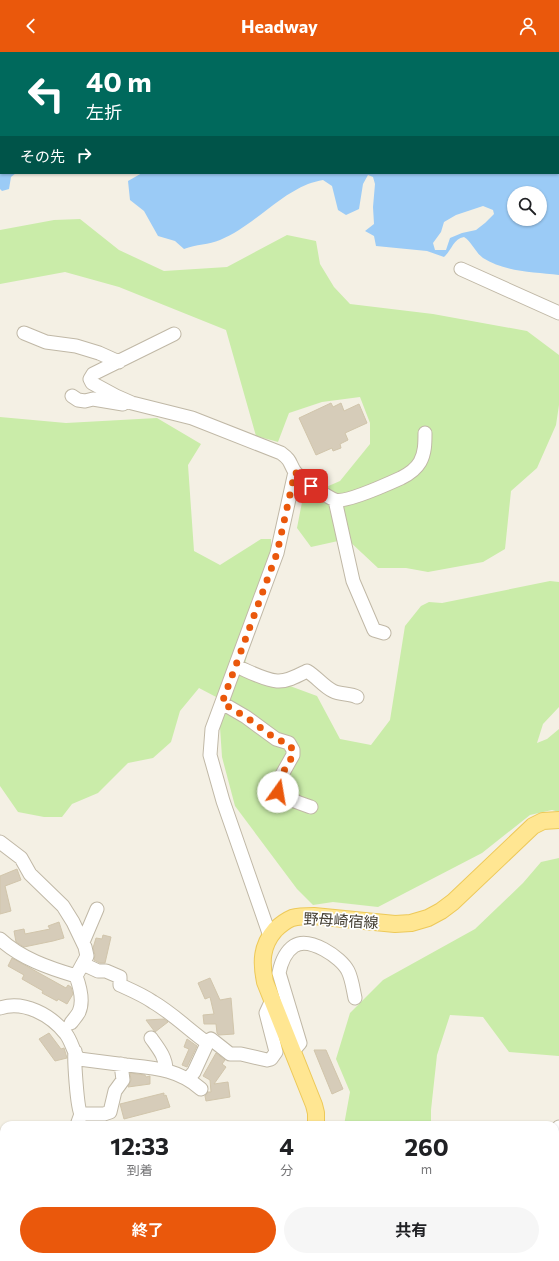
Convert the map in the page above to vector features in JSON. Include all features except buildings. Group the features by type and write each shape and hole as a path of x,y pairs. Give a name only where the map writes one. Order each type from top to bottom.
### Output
{"main road":[{"name":"野母崎宿線","path":"316,1121 314,1105 265,982 262,956 265,945 270,936 286,921 304,916 395,924 428,918 453,902 533,826 543,821 559,820"}],"street":[{"path":"461,269 559,313"},
{"path":"24,333 46,342 76,346 99,353 119,362"},
{"path":"174,334 93,374 90,379 92,383 99,388 132,403 192,418 281,453 289,459 295,472 311,486 335,500 343,500 364,493 402,478 413,470 420,463 425,446 425,433"},
{"path":"72,396 78,400 85,401 93,400 122,404 132,403"},
{"path":"270,936 223,800 210,754 212,729 277,553 295,472"},
{"path":"335,500 353,581 374,630 384,633"},
{"path":"236,666 279,681 294,677 307,671 327,688 335,692 352,694 358,697"},
{"path":"222,703 246,717 276,739 289,744 293,750 293,755 275,787 278,792 286,797 311,807"},
{"path":"0,842 21,858 30,874 63,906 73,922 83,942 87,956 76,976"},
{"path":"83,942 97,909"},
{"path":"293,1051 300,1043 279,973 281,963 286,954 294,946 304,944 320,947 335,955 349,972 355,998"},
{"path":"3,945 48,967 76,976"},
{"path":"83,964 98,971 106,971 120,977 120,985 153,1001 206,1042"},
{"path":"71,1023 79,1013 81,1004 81,989 76,976"},
{"path":"206,1042 211,1039 230,1054 241,1054 267,1060 271,1059 276,1052 266,1014 272,1000"},
{"path":"0,1008 13,1005 35,1010 54,1021 67,1035 79,1059 166,1070 188,1079 201,1090"},
{"path":"35,1010 43,1009 68,1019 74,1028 77,1047 75,1052 79,1119 110,1112 115,1091 123,1080 121,1064"},
{"path":"151,1038 163,1056 166,1064 166,1070"},
{"path":"188,1079 194,1072 206,1046 206,1042"}],"green space":[{"path":"80,219 119,250 164,271 227,267 287,235 316,241 320,264 334,287 350,304 433,314 527,331 559,355 559,405 556,425 537,468 511,491 505,549 483,562 428,572 406,568 378,568 347,539 311,547 297,528 303,497 340,481 370,444 370,423 360,397 322,402 289,413 278,442 256,436 226,330 119,287 65,272 0,284 0,230 54,220"},
{"path":"0,417 66,423 157,418 201,444 188,465 194,551 220,565 261,539 271,539 271,560 261,586 244,669 317,696 340,739 371,745 390,720 405,626 421,606 429,602 442,603 550,581 559,582 559,707 543,724 537,743 547,739 559,729 559,812 552,810 530,815 482,853 378,907 333,902 313,905 297,889 235,806 222,757 218,698 199,688 180,711 171,742 153,758 128,763 98,793 72,804 62,817 44,817 18,812 0,786"},
{"path":"559,858 559,1056 509,1052 483,1017 450,1015 437,1055 431,1121 345,1121 350,1092 336,1059 350,1013 383,980 475,929 523,883 541,862"}],"water":[{"path":"0,174 15,174 11,177 9,189 2,191 0,189"},
{"path":"140,174 559,174 559,275 520,271 492,263 480,256 464,237 455,242 444,257 427,251 376,246 374,236 365,231 374,224 373,207 375,184 373,177 368,175 363,184 359,209 346,215 338,210 332,186 323,180 308,184 285,196 243,228 216,242 184,249 175,241 158,236 144,211 130,200 128,181","holes":["483,206 493,210 494,214 476,230 462,233 450,238 446,250 435,250 433,243 441,232 444,222 456,215"]}],"route":[{"path":"278,792 275,787 293,755 293,750 289,744 276,739 267,731 222,703 277,553 295,472 311,486"}]}
